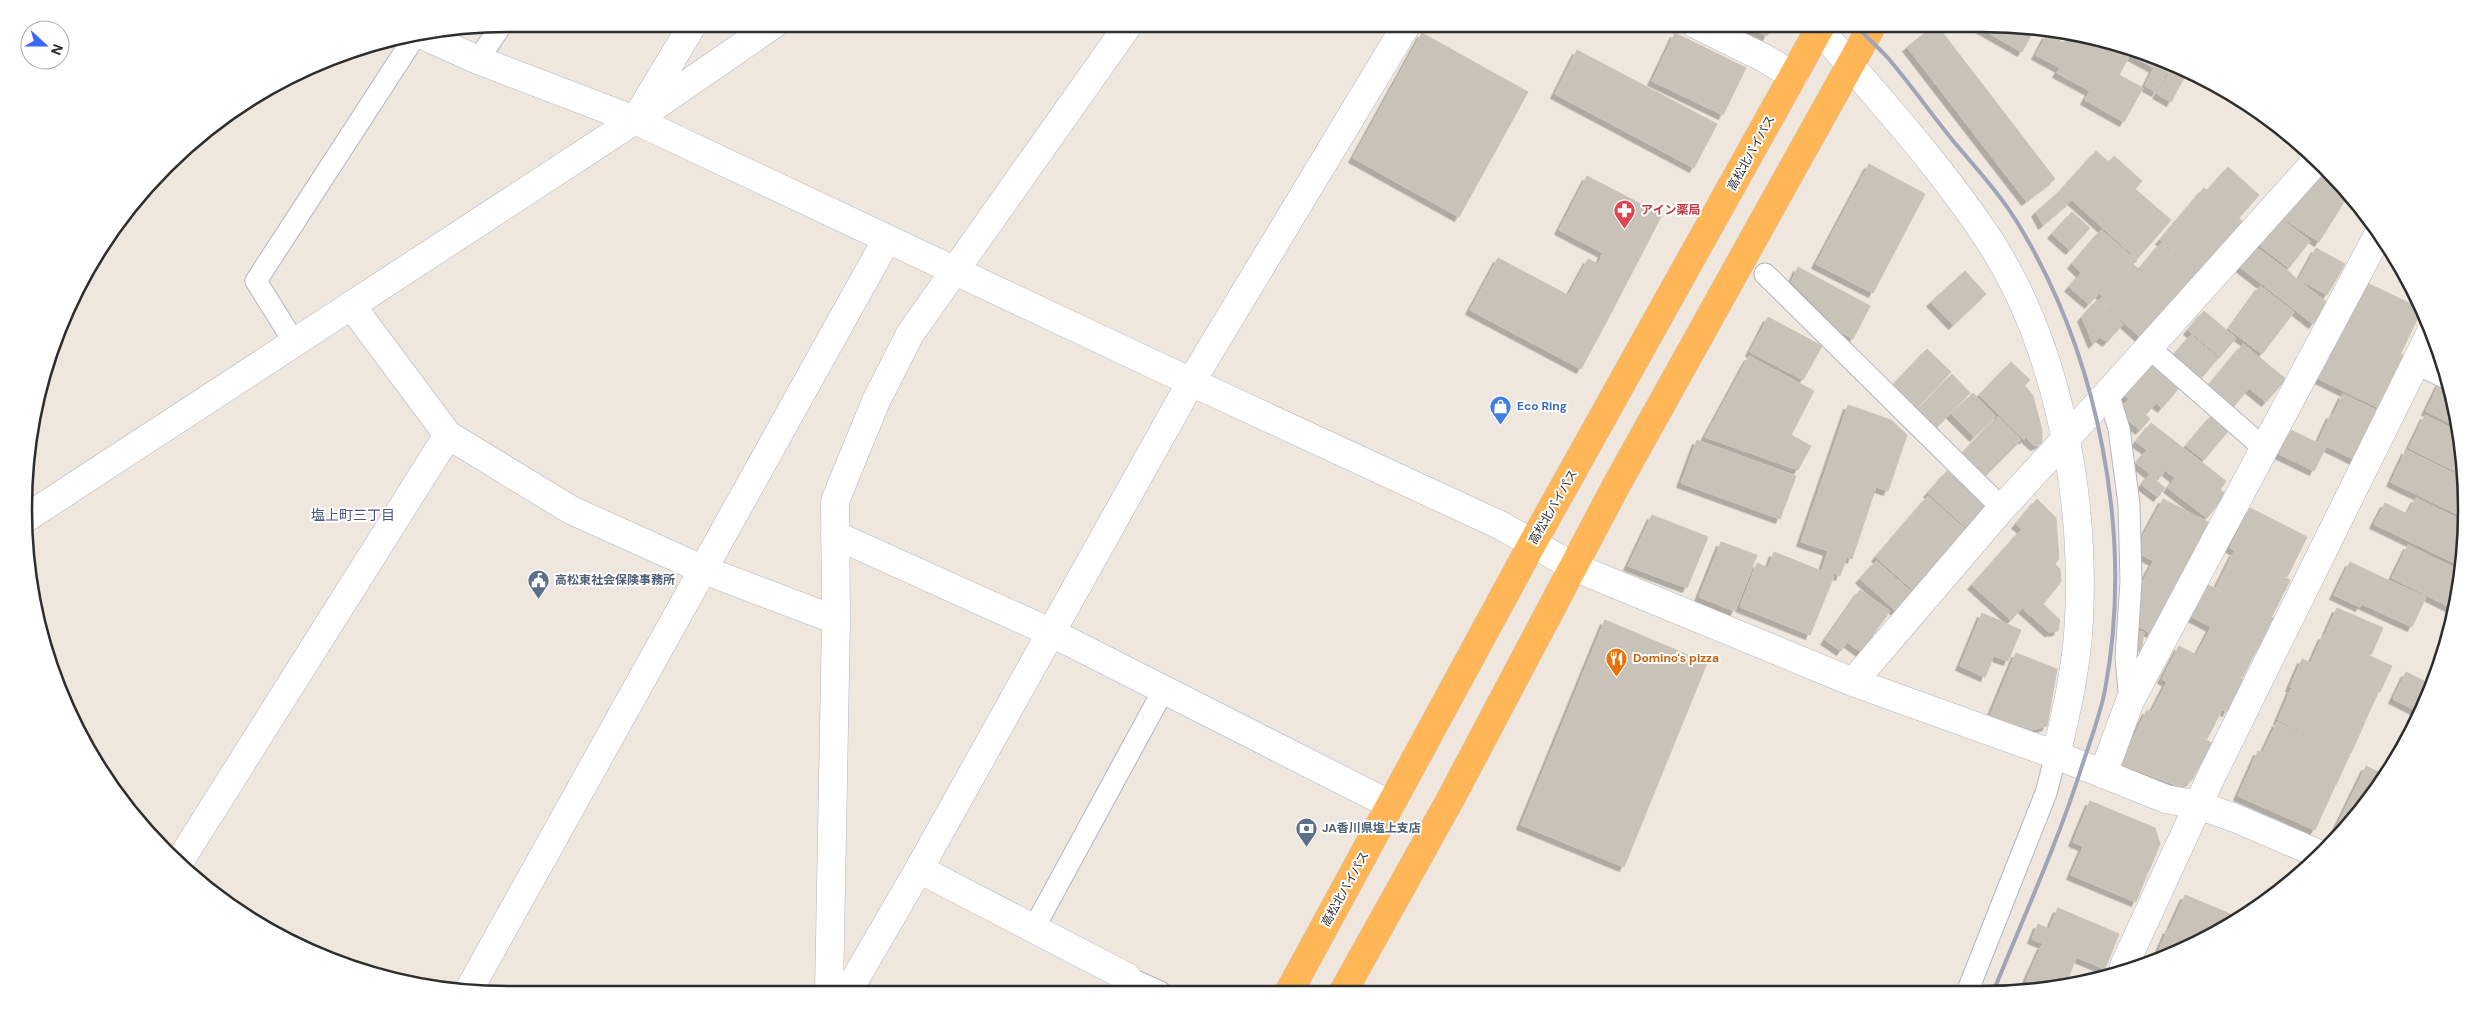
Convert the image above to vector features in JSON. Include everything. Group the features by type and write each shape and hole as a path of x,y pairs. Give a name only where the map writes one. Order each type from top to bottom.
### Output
{"highway":[{"name":"高松北バイパス","path":"1292,986 1532,544 1794,76 1816,32"},
{"path":"1346,986 1450,800 1574,567 1869,32"}],"street":[{"path":"636,120 688,32"},
{"path":"32,514 636,120 762,32"},
{"path":"829,986 836,620 835,501 876,401 910,334 1123,32"},
{"path":"851,986 919,869 1191,382 1402,32"},
{"path":"1711,32 1764,58 1794,76"},
{"path":"1825,32 1941,174 1989,240 2002,262 2040,347 2056,395 2076,508 2080,581 2079,620 2071,687 2056,755"},
{"path":"432,39 478,60 636,120 1191,382 1502,526 1574,567 1853,682 2056,755 2166,799 2198,805 2258,827 2313,851"},
{"path":"1853,682 2002,508 2108,393 2311,165"},
{"path":"473,983 887,239"},
{"path":"2103,774 2130,701 2375,240"},
{"path":"351,306 448,435 571,510 704,570 836,620"},
{"path":"2125,963 2198,805 2427,341"},
{"path":"183,856 448,435"},
{"path":"835,535 1050,632 1391,805"},
{"path":"919,869 1034,928 1123,985"}],"lane":[{"path":"478,60 496,33"},
{"path":"294,342 256,281 411,43"},
{"path":"1765,274 2002,508"},
{"path":"2148,346 2265,449"},
{"path":"2415,363 2439,374"},
{"path":"2108,393 2119,429 2129,504 2131,581 2126,658 2130,701"},
{"path":"1034,928 1164,690"},
{"path":"1970,986 2046,794 2056,755"}],"building":[{"path":"1758,32 1769,32 1767,36"},
{"path":"1926,32 1942,32 2055,179 2026,201 1907,47"},
{"path":"1988,32 2031,36 2022,52"},
{"path":"1422,33 1528,92 1459,217 1353,158"},
{"path":"1675,33 1746,68 1723,115 1652,81"},
{"path":"2045,37 2056,39 2064,43 2066,40 2075,42 2129,56 2119,75 2143,88 2124,122 2085,100 2090,91 2057,73 2060,68 2036,55"},
{"path":"1577,50 1717,124 1694,168 1555,94"},
{"path":"2137,59 2168,71 2156,92 2145,86 2154,68"},
{"path":"2170,72 2184,78 2171,102 2157,94"},
{"path":"2096,151 2109,162 2114,156 2142,181 2135,189 2171,220 2137,259 2061,190"},
{"path":"1869,164 1925,194 1873,293 1816,264"},
{"path":"2228,167 2259,195 2239,218 2207,191"},
{"path":"2319,172 2345,201 2319,242 2281,217"},
{"path":"1587,176 1662,215 1609,317 1568,296 1588,259 1598,264 1603,253 1559,230"},
{"path":"2204,188 2243,222 2198,273 2160,240"},
{"path":"2061,190 2072,200 2043,225 2036,212"},
{"path":"2072,212 2090,228 2070,250 2052,234"},
{"path":"2280,218 2310,241 2289,268 2259,245"},
{"path":"2101,230 2137,261 2133,264 2174,300 2141,338 2099,300 2103,296 2099,293 2089,304 2069,287 2081,273 2072,264"},
{"path":"2161,243 2197,274 2175,300 2140,268"},
{"path":"2256,247 2292,274 2276,295 2240,267"},
{"path":"2316,248 2345,264 2327,295 2299,279"},
{"path":"1498,258 1609,317 1581,369 1470,310"},
{"path":"1798,267 1870,306 1853,339 1841,332 1791,282"},
{"path":"1965,271 1986,294 1953,325 1931,302"},
{"path":"2292,275 2329,304 2313,324 2276,295"},
{"path":"2367,283 2412,304 2418,318 2401,353 2346,327"},
{"path":"2260,286 2294,312 2262,354 2229,329"},
{"path":"2097,300 2123,324 2107,342 2100,337 2093,344 2082,317"},
{"path":"2204,311 2236,338 2220,357 2188,330"},
{"path":"1768,317 1822,346 1803,380 1750,352"},
{"path":"2345,327 2405,356 2392,384 2332,355"},
{"path":"2191,335 2218,358 2199,381 2171,358"},
{"path":"2243,344 2286,379 2266,402 2249,388 2231,410 2206,389"},
{"path":"1927,349 1951,372 1916,409 1892,386"},
{"path":"1749,356 1814,391 1791,435 1811,446 1798,470 1705,437"},
{"path":"2330,356 2390,384 2379,408 2319,379"},
{"path":"2011,362 2030,380 1998,414 1979,395"},
{"path":"2149,363 2178,389 2162,408 2156,403 2146,414 2123,394"},
{"path":"1952,374 1970,393 1935,429 1917,410"},
{"path":"2440,382 2441,382 2450,423 2426,411"},
{"path":"2025,386 2033,396 2042,430 2042,443 2035,446 2025,437 2024,440 1998,414"},
{"path":"1973,393 1996,416 1974,437 1951,414"},
{"path":"2343,394 2378,411 2368,432 2333,415"},
{"path":"2128,400 2150,419 2140,430 2118,412"},
{"path":"1848,405 1891,420 1907,435 1888,491 1876,487 1852,559 1847,557 1840,576 1822,570 1828,551 1801,542"},
{"path":"2331,414 2369,433 2355,460 2318,442"},
{"path":"2212,415 2229,430 2204,460 2186,446"},
{"path":"2425,415 2451,428 2452,432 2437,462 2409,448"},
{"path":"1998,416 2021,440 1984,477 1961,454"},
{"path":"2151,423 2226,481 2220,490 2226,494 2207,518 2168,488 2175,478 2165,470 2158,480 2136,463 2147,450 2136,442"},
{"path":"2291,430 2326,447 2314,471 2279,454"},
{"path":"2452,432 2456,471 2437,462"},
{"path":"1697,440 1796,476 1780,519 1681,483"},
{"path":"2406,450 2457,474 2458,515 2391,482"},
{"path":"1947,471 1989,508 1969,530 1928,493"},
{"path":"2149,475 2165,488 2158,497 2142,485"},
{"path":"1928,496 1968,532 1933,572 1893,537"},
{"path":"2416,498 2458,518 2455,563 2374,524 2385,503 2407,514"},
{"path":"2037,499 2056,518 2059,559 2055,564 2060,569 2061,582 2043,604 2060,620 2058,631 2049,632 2022,608 2011,620 1972,585 2022,529 2016,524"},
{"path":"2163,499 2210,523 2181,576 2135,551"},
{"path":"2250,508 2307,537 2287,577 2230,548"},
{"path":"1652,515 1708,537 1687,588 1628,566"},
{"path":"1892,538 1932,573 1915,592 1876,557"},
{"path":"1721,542 1757,555 1735,611 1699,597"},
{"path":"2408,545 2454,568 2448,606 2392,578"},
{"path":"1774,552 1834,576 1810,635 1740,607 1757,563 1768,568"},
{"path":"2234,552 2290,580 2272,616 2216,588"},
{"path":"1876,561 1913,593 1896,611 1860,579"},
{"path":"2153,562 2180,577 2151,633 2135,625 2136,595"},
{"path":"2350,562 2375,574 2360,607 2334,595"},
{"path":"2375,574 2426,597 2412,627 2362,604"},
{"path":"2208,585 2274,618 2258,651 2192,617"},
{"path":"1860,590 1890,611 1861,652 1847,642 1841,651 1825,640"},
{"path":"2337,608 2383,628 2371,655 2325,635"},
{"path":"1982,613 2021,630 2008,661 1994,656 1985,677 1960,666"},
{"path":"1605,620 1707,663 1624,867 1521,825"},
{"path":"2211,627 2256,650 2243,677 2197,654"},
{"path":"2134,632 2144,632 2141,652 2133,651"},
{"path":"2323,635 2392,666 2380,692 2311,662"},
{"path":"2179,646 2243,679 2227,712 2162,679"},
{"path":"2016,653 2057,669 2047,726 2027,731 1990,716"},
{"path":"2302,659 2378,693 2365,721 2290,687"},
{"path":"2406,672 2426,682 2414,709 2393,699"},
{"path":"2167,682 2222,710 2207,739 2152,711"},
{"path":"2291,689 2365,722 2351,753 2278,720"},
{"path":"2147,710 2212,743 2197,771 2132,740"},
{"path":"2277,722 2350,754 2336,785 2263,752"},
{"path":"2132,740 2197,771 2192,780 2181,787 2120,764"},
{"path":"2258,751 2335,786 2315,830 2238,796"},
{"path":"2366,766 2379,772 2360,799 2337,827"},
{"path":"2090,801 2155,828 2160,844 2148,873 2073,842"},
{"path":"2083,847 2147,874 2136,902 2071,875"},
{"path":"2185,895 2232,915 2191,937 2170,928"},
{"path":"2058,908 2119,934 2105,969 2032,939 2038,924 2049,929"},
{"path":"2168,929 2189,938 2164,949 2159,951"},
{"path":"2042,945 2076,958 2069,977 2029,982 2026,981"}],"railway":[{"path":"1862,32 1888,58 1995,191 2017,222 2046,274 2069,330 2089,388 2103,448 2112,509 2115,570 2113,631 2103,700 2073,794 1996,985"}],"place":[{"name":"アイン薬局","path":"1625,229"},
{"name":"Eco Ring","path":"1501,425"},
{"name":"高松東社会保険事務所","path":"539,599"},
{"name":"Domino's pizza","path":"1617,677"},
{"name":"JA香川県塩上支店","path":"1306,847"}],"district":[{"name":"塩上町三丁目","path":"353,515"}]}
